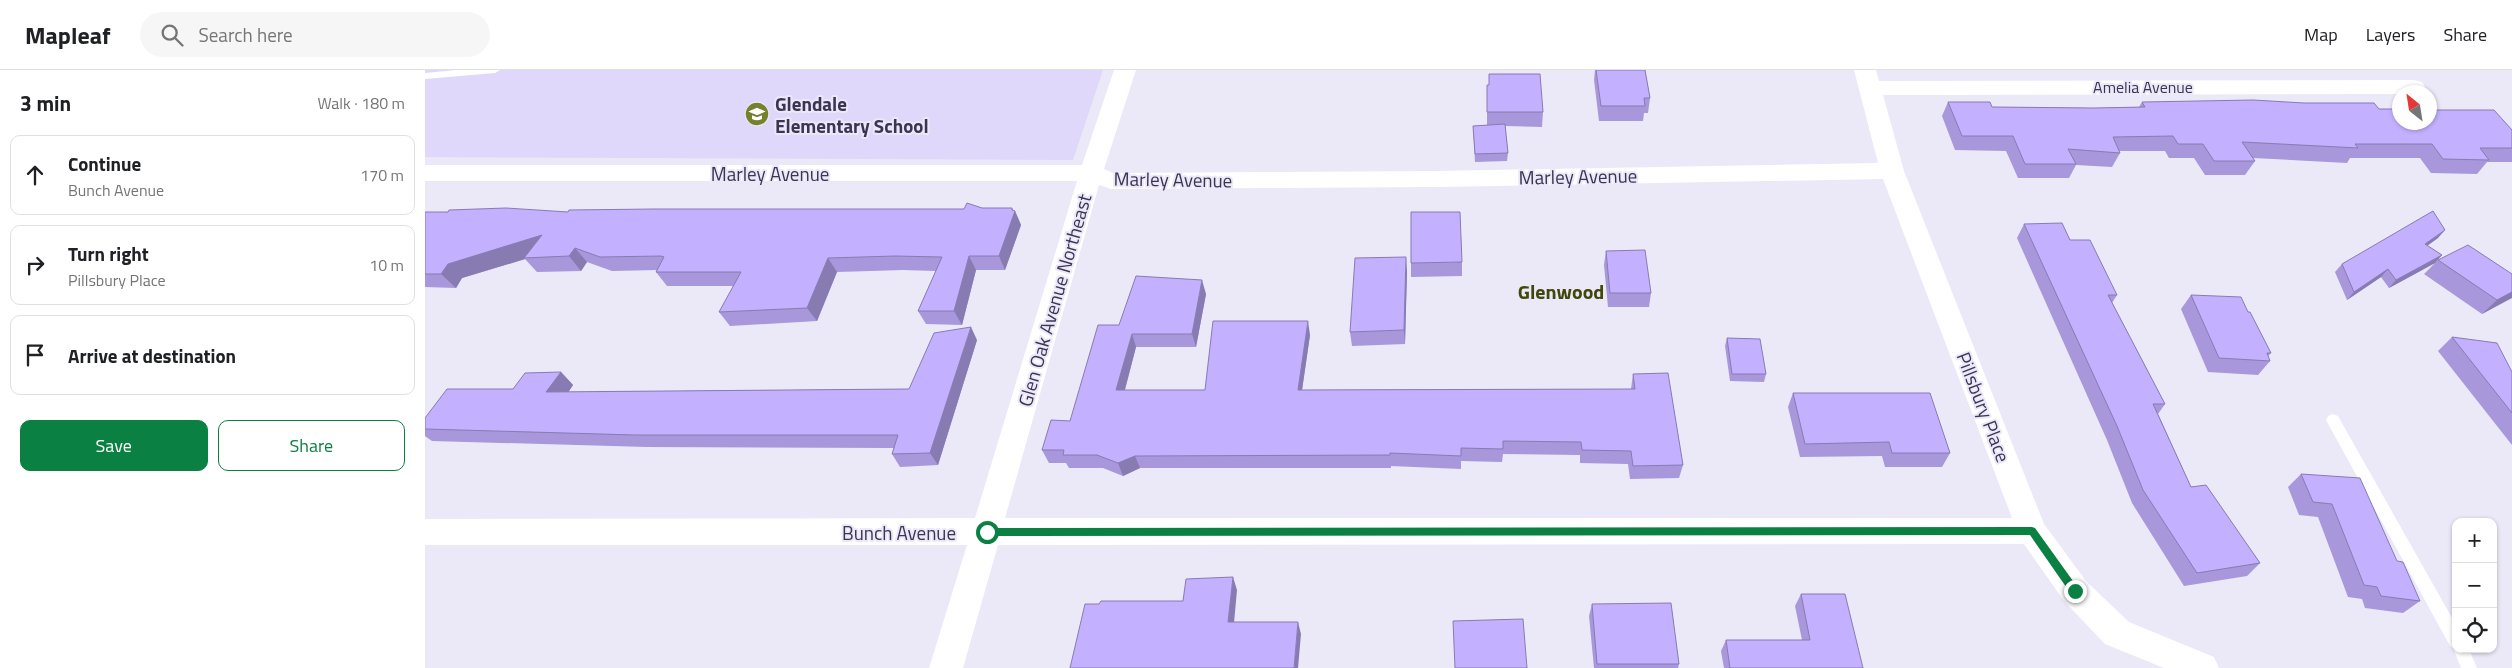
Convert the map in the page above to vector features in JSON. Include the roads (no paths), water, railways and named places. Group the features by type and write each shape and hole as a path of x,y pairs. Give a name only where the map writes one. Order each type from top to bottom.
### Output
{"street":[{"name":"Glen Oak Avenue Northeast","path":"946,668 1091,173 1125,70"},
{"name":"Amelia Avenue","path":"1868,79 2392,87"},
{"name":"Pillsbury Place","path":"1868,79 1892,171 2032,531 2075,591 2117,634 2202,668"},
{"name":"Marley Avenue","path":"425,173 1091,173 1111,181 1446,179 1892,171"},
{"name":"Bunch Avenue","path":"425,532 2032,531"}],"lane":[{"path":"425,76 495,70"},
{"path":"2333,420 2452,634"},
{"path":"2463,653 2469,668"}],"place":[{"name":"Glendale Elementary School","path":"757,114"}],"district":[{"name":"Glenwood","path":"1561,291"}]}
